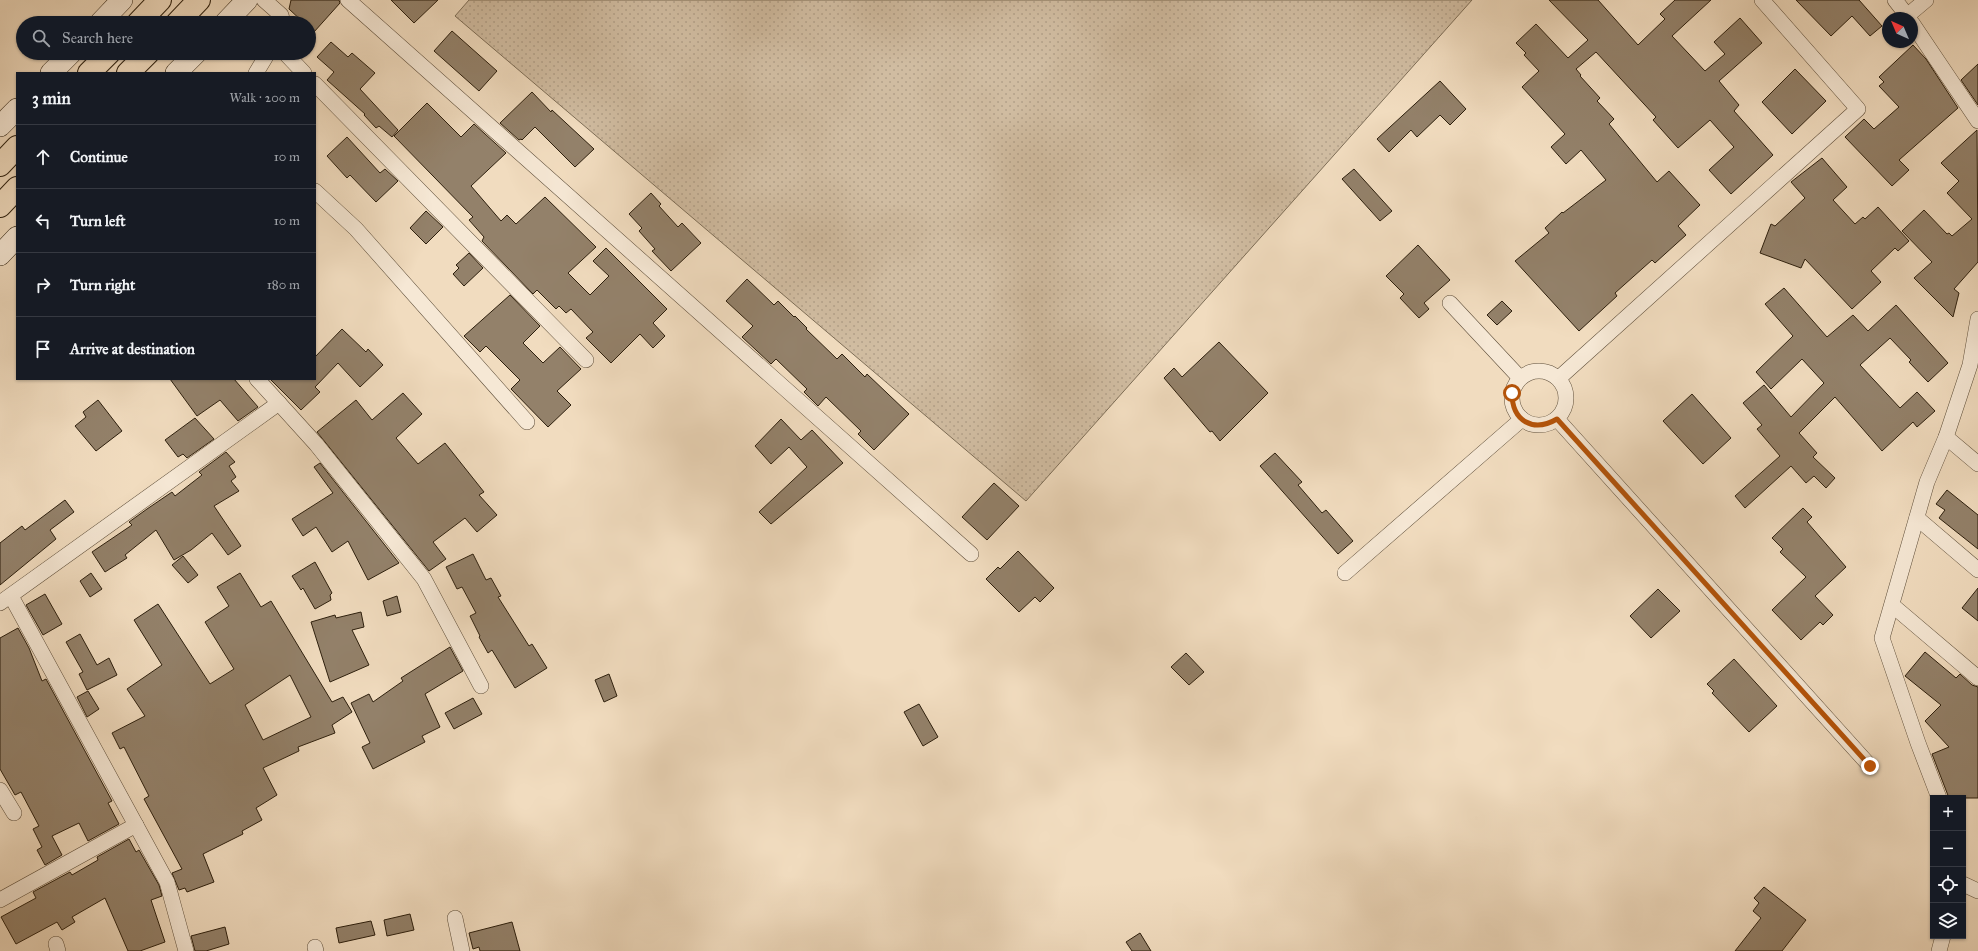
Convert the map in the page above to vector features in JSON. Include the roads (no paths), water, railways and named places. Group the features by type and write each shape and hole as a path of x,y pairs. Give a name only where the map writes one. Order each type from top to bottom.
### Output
{"highway":[{"path":"145,16 160,0"},
{"path":"183,16 199,0"},
{"path":"90,72 102,60"},
{"path":"129,72 141,60"},
{"path":"0,165 16,148"},
{"path":"0,206 16,189"}],"street":[{"path":"107,16 122,0"},
{"path":"232,16 247,0"},
{"path":"264,0 281,16"},
{"path":"348,0 971,554"},
{"path":"1559,378 1858,109 1762,0"},
{"path":"1895,0 1904,12"},
{"path":"1915,12 1926,0"},
{"path":"1918,32 1978,122"},
{"path":"53,72 64,60"},
{"path":"177,72 189,60"},
{"path":"257,72 264,60"},
{"path":"292,60 303,72"},
{"path":"316,85 586,360"},
{"path":"0,126 16,110"},
{"path":"316,192 356,229 527,422"},
{"path":"0,255 16,238"},
{"path":"1450,303 1520,378"},
{"path":"1938,795 1918,743 1882,638 1927,482 1974,368 1978,319"},
{"path":"1535,370 1552,373 1559,378 1567,394 1563,412 1557,419 1549,424 1530,424 1515,412 1512,403 1512,393 1520,378 1535,370"},
{"path":"258,380 316,444 424,579 481,686"},
{"path":"186,951 167,882 136,825 5,600 279,403"},
{"path":"1345,573 1522,419"},
{"path":"1557,419 1870,766"},
{"path":"1946,437 1978,464"},
{"path":"1917,518 1978,570"},
{"path":"1892,605 1978,678"},
{"path":"0,790 14,813"},
{"path":"0,900 136,825"},
{"path":"1966,885 1978,891"},
{"path":"455,918 462,951"},
{"path":"1939,951 1942,939"}]}
